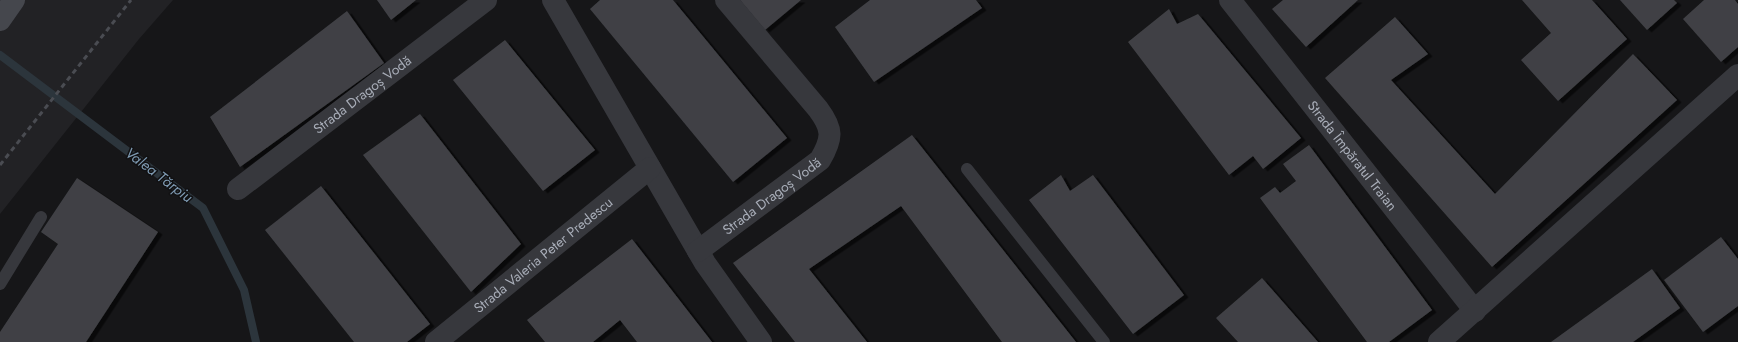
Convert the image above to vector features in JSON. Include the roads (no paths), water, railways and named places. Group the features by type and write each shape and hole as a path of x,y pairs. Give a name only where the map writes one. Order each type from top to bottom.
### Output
{"street":[{"name":"Strada Dragoș Vodă","path":"238,189 463,7 486,0"},
{"path":"554,0 698,251 761,342"},
{"name":"Strada Dragoș Vodă","path":"698,251 820,160 827,148 830,137 826,119 726,0"},
{"name":"Strada Împăratul Traian","path":"1230,0 1475,311"},
{"path":"1439,342 1738,75"},
{"name":"Strada Valeria Peter Predescu","path":"436,342 650,168"}],"lane":[{"path":"967,169 1104,342"},
{"path":"0,284 41,217"}],"waterway":[{"name":"Valea Tărpiu","path":"0,55 203,208 244,290 256,342"}],"railway":[{"path":"0,165 131,0"}]}
